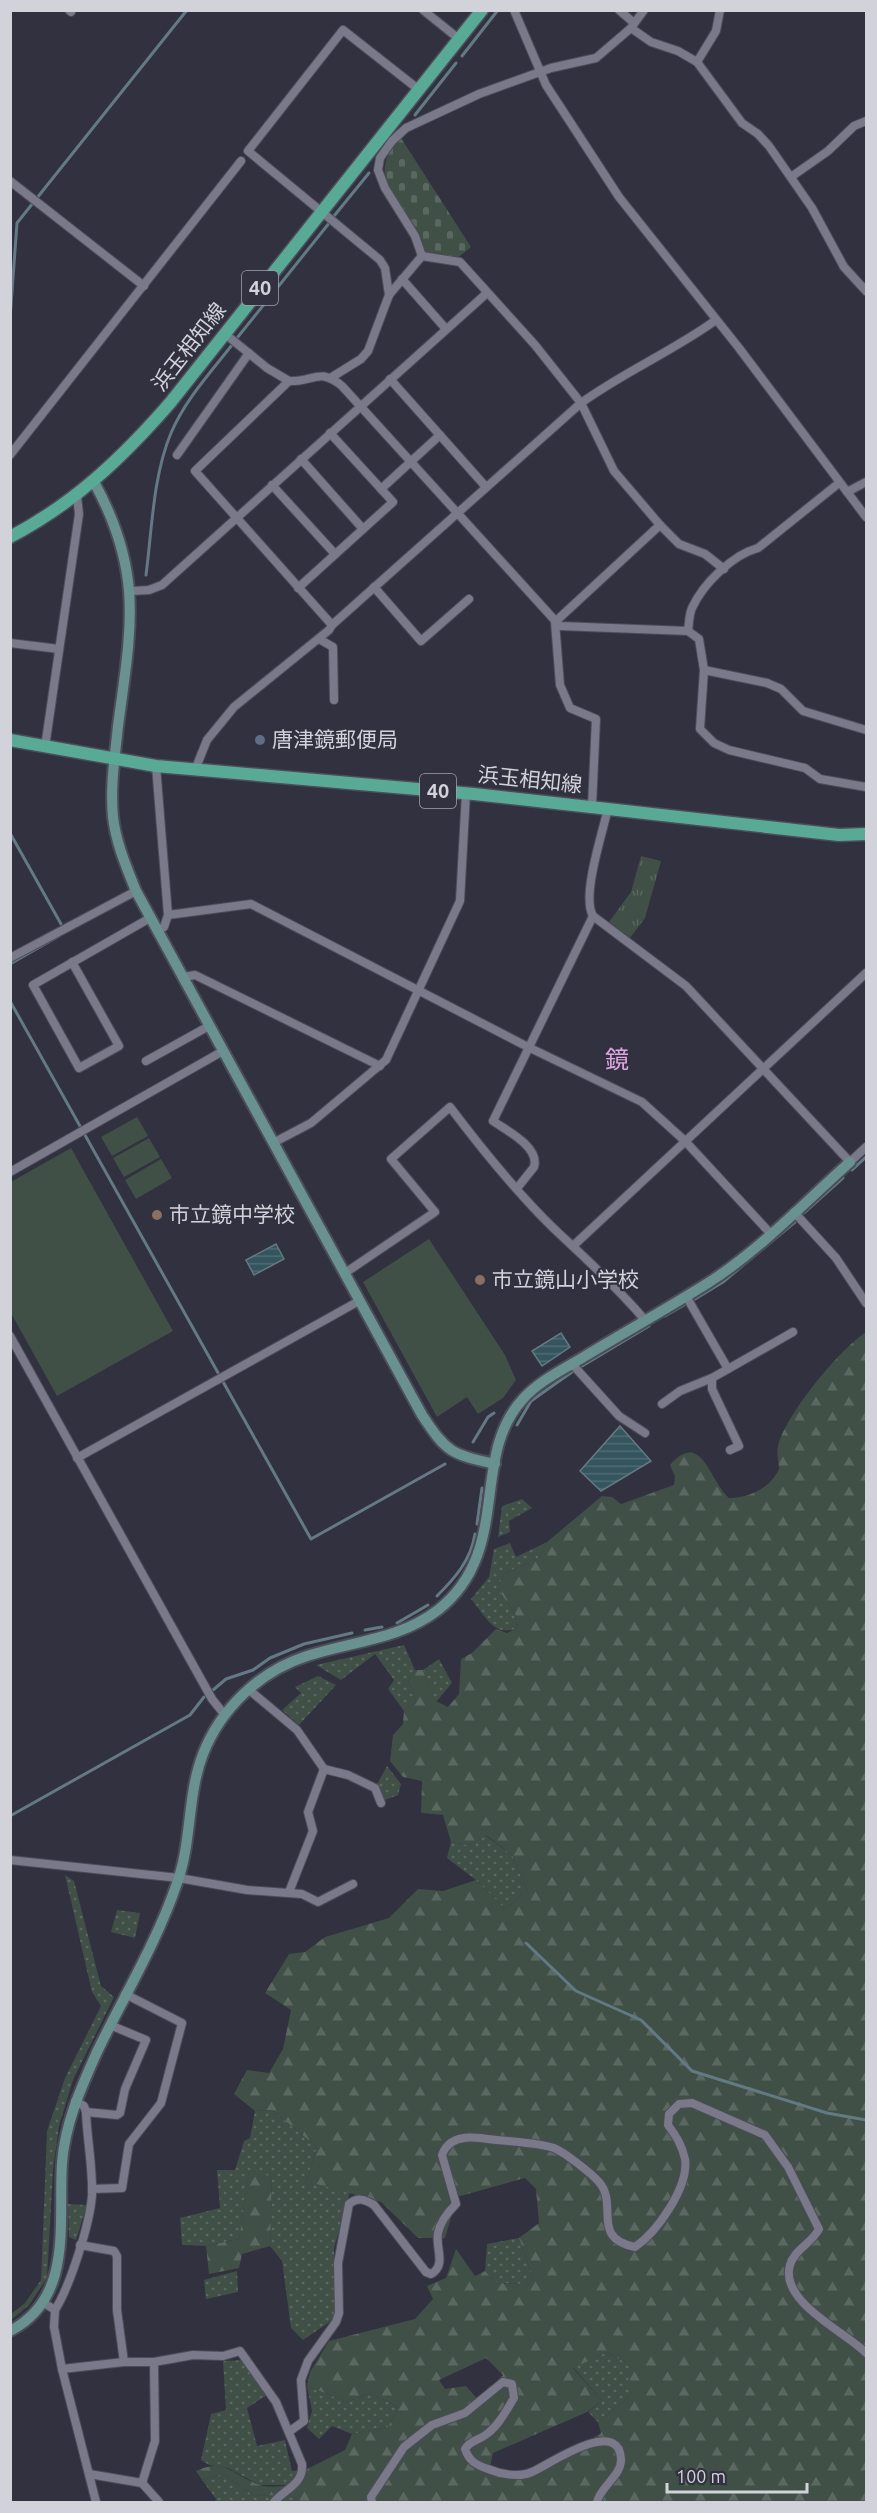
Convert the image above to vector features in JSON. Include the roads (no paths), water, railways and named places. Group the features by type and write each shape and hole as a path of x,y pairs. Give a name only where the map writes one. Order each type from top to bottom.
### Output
{"main road":[{"name":"浜玉相知線","path":"10,537 37,523 76,496 131,448 170,403 482,10"},
{"name":"浜玉相知線","path":"10,740 156,766 466,793 840,835 866,835"}],"street":[{"path":"423,10 459,39"},
{"path":"514,10 538,72 574,132 619,197 716,320 838,483 867,517"},
{"path":"619,10 651,42 678,51 696,62 742,123 758,134 769,146 812,208 844,267 865,287"},
{"path":"422,256 415,236 385,188 378,170 380,158 406,128 479,94 538,72 596,58 633,25 644,10"},
{"path":"696,62 716,31 720,10"},
{"path":"389,295 385,268 380,260 248,151 343,30 418,89"},
{"path":"791,177 828,151 854,126 867,122"},
{"path":"10,455 241,161"},
{"path":"10,194 13,183 144,286"},
{"path":"332,377 361,359 368,351 389,295 422,256"},
{"path":"422,256 460,262 535,345 581,403 614,471 660,525 679,544 705,554 724,569"},
{"path":"402,279 446,329"},
{"path":"131,591 149,590 162,585 487,292"},
{"path":"195,770 207,740 234,707 319,639 374,587 581,403 610,382 689,339 716,320"},
{"path":"224,333 290,381"},
{"path":"177,455 249,353"},
{"path":"332,625 195,471 290,381 322,374 332,377 360,406 560,626 688,631 699,639 704,670 700,729 714,743 729,750 805,768 820,778 867,788"},
{"path":"390,379 486,487"},
{"path":"298,588 393,502 330,433"},
{"path":"381,489 440,435"},
{"path":"301,459 363,529"},
{"path":"94,482 120,536 131,591 130,638 114,760 113,816 117,842 136,891 422,1415 444,1447 454,1454 495,1464"},
{"path":"847,492 867,482"},
{"path":"688,631 692,609 702,592 724,569 750,550 758,548 838,483"},
{"path":"272,485 335,555"},
{"path":"45,747 79,514 76,496"},
{"path":"555,622 660,525"},
{"path":"374,587 422,641 469,599"},
{"path":"555,622 560,685 570,708 596,718 592,806"},
{"path":"319,639 333,647 334,700"},
{"path":"10,643 59,649"},
{"path":"704,670 767,683 781,689 803,711 867,730"},
{"path":"156,766 168,915 164,927 157,931"},
{"path":"273,1143 311,1123 386,1059 460,901 466,793"},
{"path":"608,808 589,894 589,910 593,916 686,986 764,1067 850,1162"},
{"path":"10,957 136,891"},
{"path":"168,915 251,904 528,1047 642,1102 684,1141 770,1233"},
{"path":"518,1187 534,1167 533,1155 516,1137 493,1121 593,916"},
{"path":"72,962 119,1046 79,1068 33,985 72,962 150,918"},
{"path":"573,1246 867,973"},
{"path":"183,977 195,975 380,1066"},
{"path":"146,1061 209,1026"},
{"path":"10,1172 223,1052"},
{"path":"345,1274 435,1212 391,1159 450,1107 492,1161 573,1246 610,1280 645,1320"},
{"path":"10,2331 23,2324 44,2303 54,2283 59,2263 62,2160 75,2102 110,2025 166,1913 179,1878 194,1781 204,1750 224,1714 248,1689 281,1666 309,1655 393,1635 412,1627 444,1605 472,1572 483,1542 495,1464 502,1436 514,1410 537,1386 711,1281 867,1148"},
{"path":"794,1212 836,1258 867,1303"},
{"path":"686,1296 728,1369"},
{"path":"77,1458 359,1300"},
{"path":"662,1404 680,1391 712,1378 793,1332"},
{"path":"10,1336 212,1699 224,1714"},
{"path":"572,1364 619,1416 645,1433"},
{"path":"712,1378 712,1389 739,1446 730,1450"},
{"path":"248,1689 297,1730 324,1769 348,1775 375,1788 381,1803"},
{"path":"289,1892 313,1831 308,1812 324,1769"},
{"path":"10,1860 179,1878 247,1890 289,1892 302,1894 318,1902 353,1884"},
{"path":"92,2189 122,2188 129,2144 161,2103 182,2024 125,1994"},
{"path":"86,2112 117,2115 120,2112 126,2089 147,2040 110,2025"},
{"path":"75,2102 84,2106 86,2112 92,2189 80,2245 62,2299 55,2310 54,2327 62,2369 96,2502"},
{"path":"290,2431 304,2421 301,2380 308,2361 336,2322 339,2313 338,2263 349,2204 355,2199 365,2199 374,2205 426,2272 431,2274 440,2264 437,2237 440,2228 456,2204 442,2155 445,2147 457,2138 474,2137 554,2148 598,2181 605,2191 608,2227 616,2239 635,2247 646,2239 677,2196 685,2161 679,2140 668,2125 669,2115 679,2104 692,2103 765,2135 788,2167 819,2229 815,2237 800,2250 790,2265 790,2281 798,2296 812,2312 856,2342 867,2353"},
{"path":"80,2245 114,2251 117,2256 117,2310 124,2362"},
{"path":"44,2303 55,2310"},
{"path":"62,2369 124,2362 154,2362 193,2355 223,2356 240,2351 269,2389 290,2431 303,2473 299,2480 274,2502"},
{"path":"142,2482 155,2441 154,2362"},
{"path":"372,2502 371,2497 404,2447 432,2425 470,2409 503,2382 512,2384 514,2398 499,2422 485,2436 469,2443 465,2449 467,2456 474,2464 502,2474 531,2474 563,2454 598,2441 608,2443 616,2448 621,2457 620,2466 597,2502"},
{"path":"89,2474 142,2482 159,2502"}],"water":[{"path":"276,1244 284,1259 254,1275 246,1260"},
{"path":"561,1333 570,1347 542,1366 532,1351"},
{"path":"620,1426 651,1461 601,1491 580,1471"}],"waterway":[{"path":"10,319 17,223 187,10"},
{"path":"462,56 498,10"},
{"path":"415,115 456,63"},
{"path":"334,216 369,173"},
{"path":"237,338 330,222"},
{"path":"146,575 160,467 171,433 191,398 232,345"},
{"path":"10,833 61,924"},
{"path":"10,964 59,936"},
{"path":"10,1001 311,1539 445,1464"},
{"path":"852,1170 866,1157"},
{"path":"804,1213 843,1178"},
{"path":"695,1299 723,1282 795,1222"},
{"path":"665,1316 684,1305"},
{"path":"582,1366 649,1326"},
{"path":"517,1425 531,1401 572,1372"},
{"path":"473,1442 488,1417 494,1413"},
{"path":"477,1524 482,1488"},
{"path":"437,1596 466,1560 475,1534"},
{"path":"397,1623 428,1605"},
{"path":"365,1630 382,1627"},
{"path":"213,1690 226,1679 253,1670 270,1658 304,1644 352,1633"},
{"path":"10,1816 190,1715 204,1697"},
{"path":"526,1943 576,1991 641,2020 692,2071 827,2113 866,2120"}],"place":[{"name":"唐津鏡郵便局","path":"260,740"},
{"name":"市立鏡中学校","path":"157,1215"},
{"name":"市立鏡山小学校","path":"480,1280"}],"district":[{"name":"鏡","path":"617,1060"}]}
